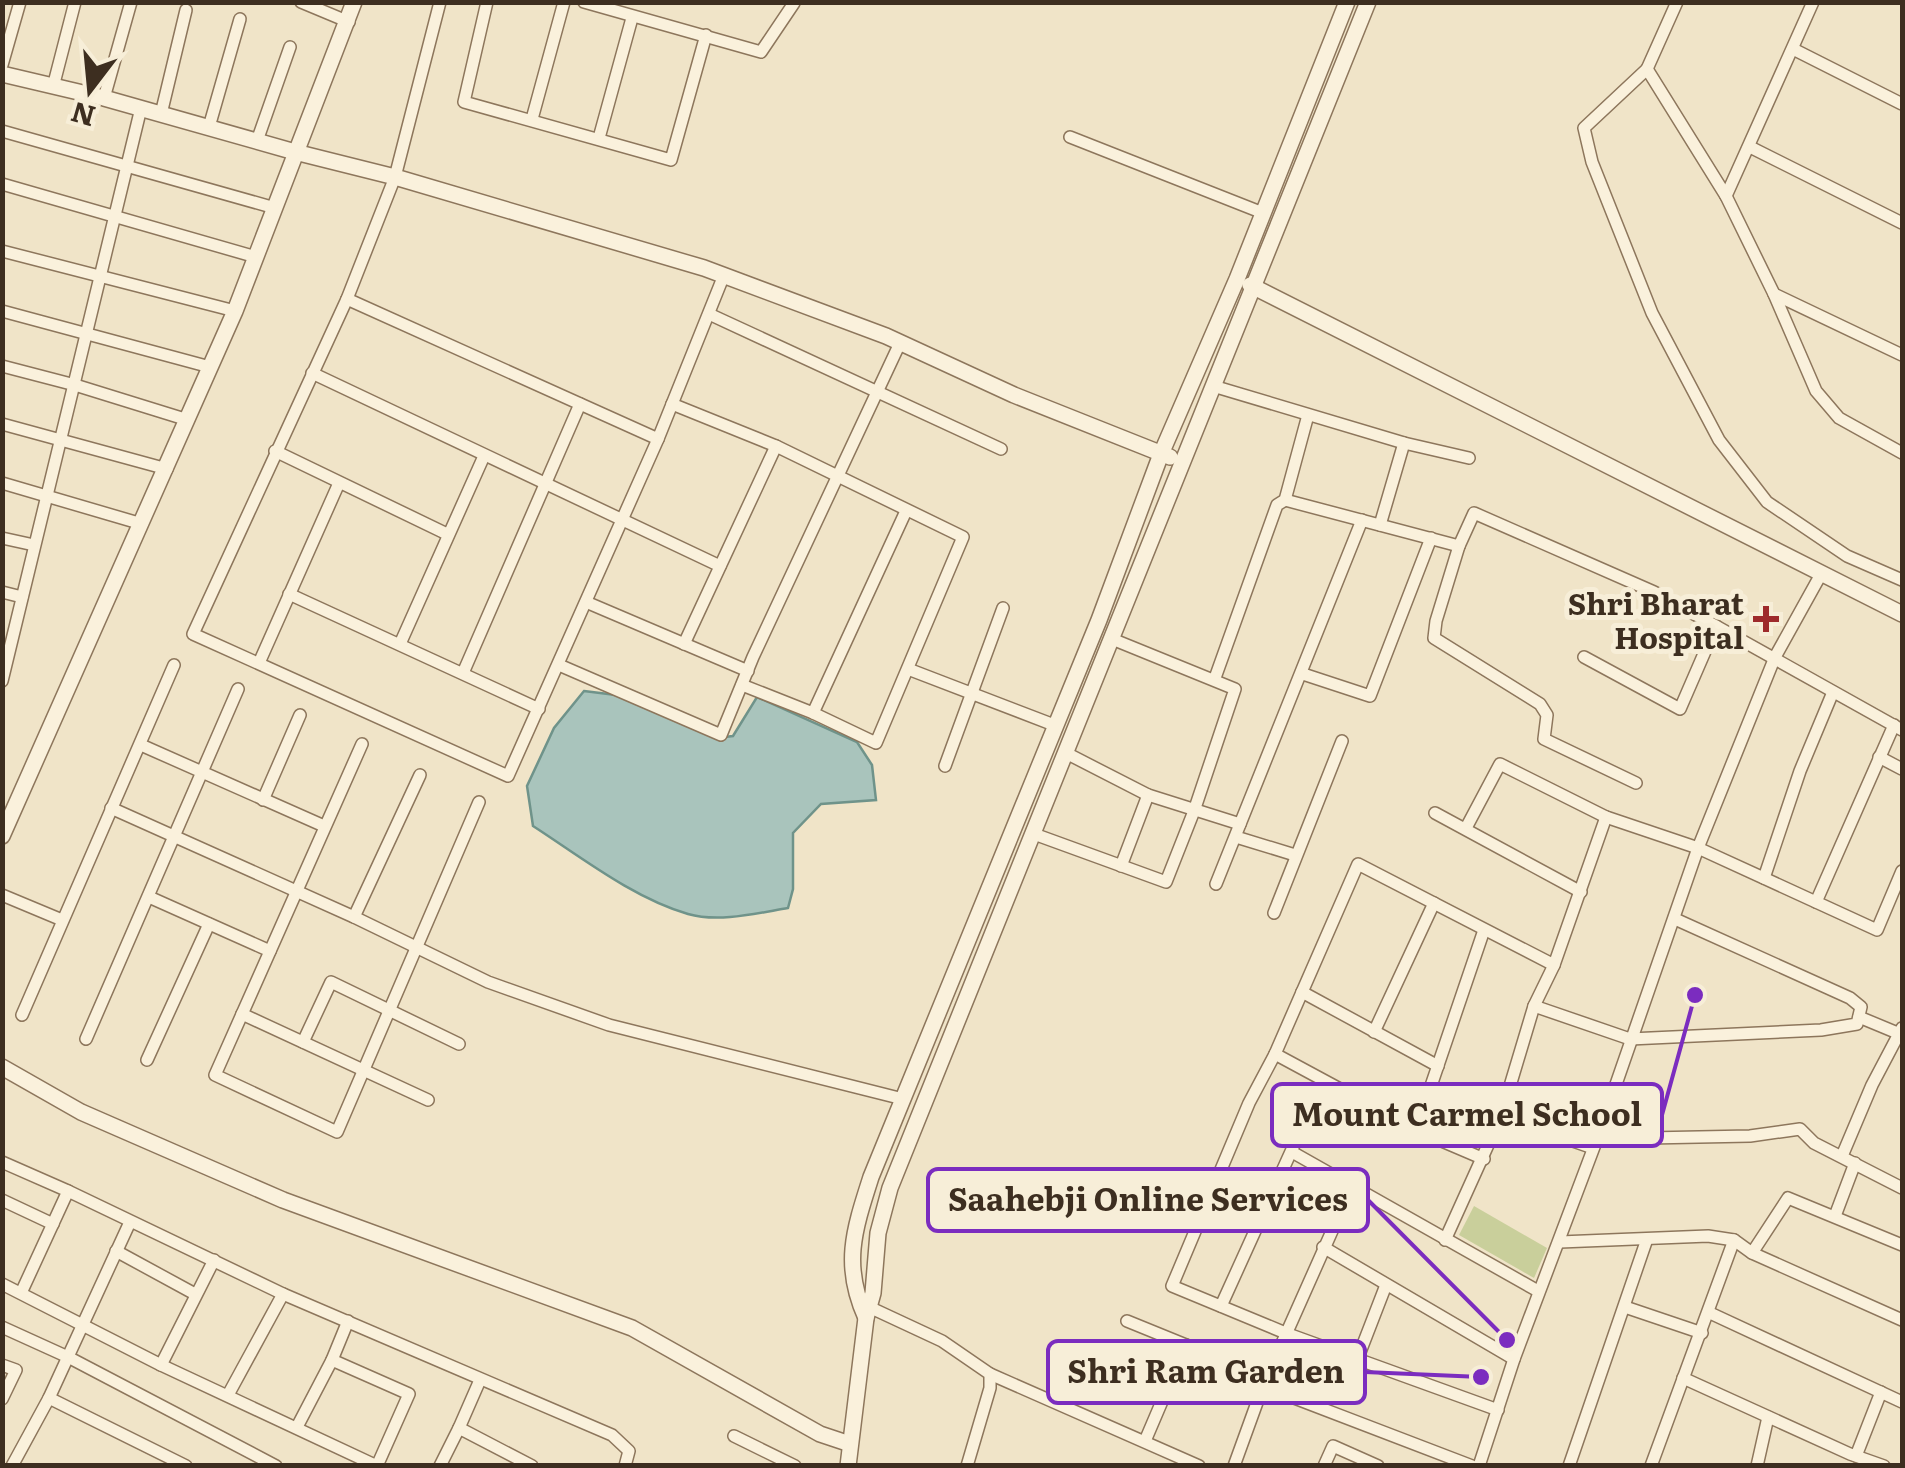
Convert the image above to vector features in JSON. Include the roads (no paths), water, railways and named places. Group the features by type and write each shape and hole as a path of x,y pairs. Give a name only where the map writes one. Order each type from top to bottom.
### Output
{"street":[{"path":"2,66 20,2"},
{"path":"53,87 76,2"},
{"path":"104,98 131,2"},
{"path":"301,2 349,22"},
{"path":"2,836 235,311 354,2"},
{"path":"440,2 395,177 346,298 193,634 508,776 658,439 724,275"},
{"path":"487,2 464,102 671,160 706,35"},
{"path":"532,119 564,2"},
{"path":"584,2 761,52 794,3"},
{"path":"1199,1466 990,1374 942,1341 867,1313 854,1291 853,1235 903,1100 1099,620 1160,454 1237,279 1347,2"},
{"path":"848,1466 884,1208 1368,2"},
{"path":"1677,2 1648,69 1584,128 1592,162 1652,313 1719,440 1767,502 1847,556 1902,580"},
{"path":"1726,196 1813,2"},
{"path":"161,114 186,10"},
{"path":"599,138 632,18"},
{"path":"208,127 240,19"},
{"path":"257,141 290,47"},
{"path":"1793,49 1902,104"},
{"path":"1648,69 1726,196 1816,391 1838,418 1902,453"},
{"path":"2,74 395,177 724,275 900,343 1014,395 1183,461"},
{"path":"2,682 6,650 48,494 141,108"},
{"path":"2,131 275,208"},
{"path":"1070,137 1263,213"},
{"path":"1750,146 1902,223"},
{"path":"2,184 256,257"},
{"path":"2,252 235,311"},
{"path":"1237,279 1902,614"},
{"path":"1774,294 1902,355"},
{"path":"346,298 658,439"},
{"path":"2,311 210,368"},
{"path":"710,314 1002,449"},
{"path":"559,666 721,735 900,343"},
{"path":"2,366 188,420"},
{"path":"312,372 720,566"},
{"path":"1213,386 1468,458"},
{"path":"463,673 580,404"},
{"path":"672,404 776,446 963,536 876,743 742,684"},
{"path":"1214,678 1277,505 1285,500 1308,415"},
{"path":"2,424 166,469"},
{"path":"1380,525 1404,443"},
{"path":"684,644 776,446"},
{"path":"275,451 447,534"},
{"path":"400,644 484,456"},
{"path":"2,482 142,524"},
{"path":"259,662 338,483"},
{"path":"1285,500 1459,546"},
{"path":"813,713 906,511"},
{"path":"1636,784 1544,739 1547,715 1540,704 1434,638 1459,546 1474,512 1654,592 1898,728 1879,758 1816,902"},
{"path":"1216,884 1362,520"},
{"path":"2,538 34,546"},
{"path":"1303,674 1370,696 1431,538"},
{"path":"1127,1321 1263,1386 1475,1466 1560,1242 1698,848 1776,657 1820,576"},
{"path":"2,592 22,597"},
{"path":"289,594 539,710"},
{"path":"586,602 748,671"},
{"path":"945,766 1003,608"},
{"path":"1584,657 1680,708 1716,626"},
{"path":"1034,834 1166,882 1235,694 1230,685 1112,639"},
{"path":"22,1015 174,665"},
{"path":"908,669 1054,726"},
{"path":"86,1039 238,689"},
{"path":"1764,878 1800,771 1833,692"},
{"path":"263,800 300,715"},
{"path":"1274,913 1342,741"},
{"path":"362,744 216,1076 337,1132 479,802"},
{"path":"140,745 324,826"},
{"path":"1066,752 1148,795 1194,810 1295,855"},
{"path":"1879,758 1902,769"},
{"path":"1466,828 1500,764 1606,817 1698,848 1877,930 1902,871"},
{"path":"354,918 420,775"},
{"path":"1121,866 1148,795"},
{"path":"110,808 488,982 609,1025 903,1100"},
{"path":"1435,813 1581,892"},
{"path":"1445,1240 1484,1159 1534,1006 1554,965 1606,817"},
{"path":"1498,1410 1288,1334 1172,1286 1248,1103 1275,1054 1358,864 1554,965"},
{"path":"2,894 62,920"},
{"path":"149,897 270,951"},
{"path":"1374,1032 1434,904"},
{"path":"1534,1006 1630,1039 1820,1030 1858,1024 1861,1007 1850,998 1676,919"},
{"path":"147,1060 209,924"},
{"path":"1416,1130 1484,930"},
{"path":"303,1042 331,982 458,1044"},
{"path":"1302,992 1438,1066"},
{"path":"242,1014 428,1100"},
{"path":"1842,1156 1872,1085 1901,1031 1859,1017"},
{"path":"1275,1054 1416,1130 1484,1159"},
{"path":"2,1067 81,1112 282,1200 632,1328 820,1434 850,1444"},
{"path":"1221,1306 1323,1081"},
{"path":"1500,1116 1595,1144 1800,1130 1814,1143 1901,1183"},
{"path":"1292,1152 1538,1292"},
{"path":"2,1162 283,1294 612,1436 630,1451 625,1466"},
{"path":"1835,1216 1854,1162"},
{"path":"1234,1466 1263,1386 1352,1186"},
{"path":"22,1293 68,1191"},
{"path":"1752,1253 1788,1198 1902,1246"},
{"path":"2,1200 53,1224"},
{"path":"863,1202 884,1208"},
{"path":"12,1466 49,1398 130,1222"},
{"path":"1560,1242 1708,1236 1734,1240 1752,1253 1902,1320"},
{"path":"1572,1465 1647,1239"},
{"path":"1651,1466 1734,1240"},
{"path":"1323,1247 1514,1359"},
{"path":"116,1251 195,1294"},
{"path":"161,1365 214,1260"},
{"path":"2,1284 161,1365 377,1466 409,1394 332,1360"},
{"path":"1357,1360 1386,1285"},
{"path":"228,1396 283,1294"},
{"path":"1625,1308 1702,1333"},
{"path":"1710,1313 1902,1402"},
{"path":"297,1427 348,1321"},
{"path":"2,1326 276,1466"},
{"path":"1144,1441 1186,1346"},
{"path":"2,1364 16,1370 2,1399"},
{"path":"968,1466 990,1388 990,1374"},
{"path":"1683,1378 1851,1458 1884,1466"},
{"path":"440,1466 480,1380"},
{"path":"1851,1458 1881,1392"},
{"path":"49,1398 186,1466"},
{"path":"1757,1466 1768,1417"},
{"path":"459,1428 532,1466"},
{"path":"734,1436 794,1466"},
{"path":"1324,1466 1333,1446 1378,1466"}],"water":[{"path":"584,691 624,696 716,738 733,736 757,697 857,742 872,765 876,800 821,804 793,833 793,889 788,908 712,918 668,907 608,876 533,826 527,786 554,728"}],"place":[{"name":"Shri Bharat Hospital","path":"1766,619"},
{"name":"Mount Carmel School","path":"1695,995"},
{"name":"Saahebji Online Services","path":"1507,1340"},
{"name":"Shri Ram Garden","path":"1481,1377"}]}
